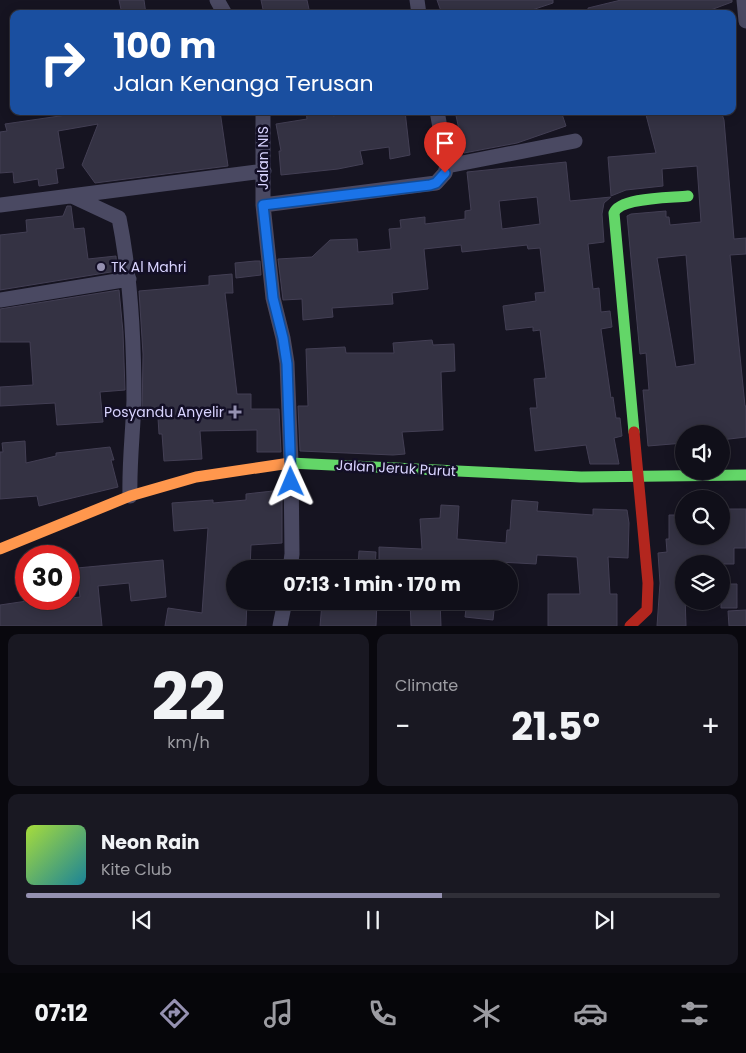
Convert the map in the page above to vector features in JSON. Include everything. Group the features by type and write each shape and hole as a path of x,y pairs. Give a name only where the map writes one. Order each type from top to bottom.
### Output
{"street":[{"path":"744,0 746,22"},
{"name":"Jalan NIS","path":"263,115 263,205 273,298 287,364 291,464 291,560"},
{"path":"263,205 436,183 445,173 447,166 438,115"},
{"path":"447,166 575,141"},
{"path":"0,205 264,171"},
{"path":"72,196 119,218 127,258 134,363 130,496"},
{"path":"630,626 647,610 648,602 614,213 616,208 627,202 688,196"},
{"path":"0,300 129,279"},
{"name":"Jalan Jeruk Purut","path":"0,549 130,496 196,477 291,464 581,477 638,478 746,475"},
{"path":"280,626 283,610"}],"building":[{"path":"119,0 144,0 145,10 121,10"},
{"path":"261,0 307,0 309,10 263,10"},
{"path":"437,0 553,0 553,3 532,10 441,10"},
{"path":"621,0 732,0 732,2 711,10 588,10 588,8"},
{"path":"66,115 221,115 228,166 95,183 82,165 98,124 58,131 64,168 56,169 58,183 39,186 38,179 14,183 13,172 0,173 0,132 7,131 5,124"},
{"path":"306,115 405,115 410,155 390,159 389,147 360,151 363,164 338,169 281,175 279,151 281,151 276,124 307,119"},
{"path":"456,115 562,115 566,126 517,143 464,153"},
{"path":"646,115 722,115 734,239 746,238 746,254 730,255 746,406 746,437 730,439 730,425 675,425 675,444 648,446 643,390 649,390 646,353 640,354 627,216 666,211 666,217 669,217 670,225 701,222 697,166 662,169 663,186 626,190 611,196 608,157 656,153","holes":["686,255 695,364 676,367 657,258"]},
{"path":"566,162 570,201 611,197 604,203 602,214 604,242 588,244 593,289 599,288 601,312 610,311 612,327 601,329 611,398 613,397 616,418 620,418 622,436 614,438 619,464 590,464 586,445 535,451 530,408 537,408 534,379 546,378 540,330 533,331 533,327 506,330 503,306 536,301 535,293 545,292 540,248 528,249 527,245 462,252 461,245 424,249 428,289 392,293 393,304 332,308 333,317 303,320 302,299 283,300 278,259 312,257 330,240 357,239 358,252 391,249 389,229 401,228 400,220 425,217 425,224 465,219 465,211 471,210 467,172","holes":["537,197 540,224 502,229 499,201"]},
{"path":"67,206 71,206 74,229 84,228 88,259 116,256 117,271 0,290 0,235 27,232 26,220 63,216"},
{"path":"260,261 261,275 236,278 235,263"},
{"path":"232,274 233,293 225,293 237,394 251,394 251,409 279,409 281,452 257,452 257,430 200,431 202,459 164,461 162,434 159,434 158,418 142,419 143,354 139,291 209,285 209,276"},
{"path":"119,290 125,390 100,392 103,422 57,425 55,403 0,406 0,387 33,385 30,342 0,342 0,309"},
{"path":"432,340 433,345 454,344 455,371 441,372 443,430 402,432 405,454 300,451 298,406 308,406 306,349 345,347 346,353 394,353 393,343"},
{"path":"25,441 26,463 56,456 56,453 110,447 114,460 111,460 118,487 39,506 37,496 0,499 0,452 3,452 2,443"},
{"path":"282,490 282,543 251,545 250,560 226,560 226,610 247,610 246,626 165,626 168,608 202,613 208,528 174,531 172,503 213,500 213,503 246,500 246,494"},
{"path":"512,500 538,502 537,511 593,515 593,509 627,510 629,523 628,558 608,557 610,594 617,594 617,626 548,626 548,594 580,594 577,557 537,555 536,564 518,563 518,560 379,560 379,547 422,549 420,519 440,518 441,505 459,506 457,539 506,543 507,530 510,530"},
{"path":"730,509 746,509 746,548 734,548 734,564 730,564 730,555 675,555 675,610 685,610 686,626 657,626 660,583 658,553 667,552 666,539 669,539 669,515 675,515 675,545 730,545"},
{"path":"359,551 376,552 376,560 358,560"},
{"path":"163,560 166,597 131,601 129,583 98,586 102,626 0,626 0,605 15,603 15,610 80,610 80,568"},
{"path":"730,584 737,584 737,608 730,608"},
{"path":"321,610 377,610 376,626 320,626"},
{"path":"410,610 440,610 441,626 411,626"},
{"path":"466,610 494,610 493,620 465,617"},
{"path":"746,610 746,626 729,626 728,611"}],"traffic: fast":[{"path":"634,432 614,213 618,208 636,201 688,196"},
{"path":"290,463 581,477 746,475"}],"traffic: slow":[{"path":"0,549 130,496 196,477 290,463"}],"traffic: jam":[{"path":"630,626 647,610 648,583 634,432"}],"place":[{"name":"TK Al Mahri","path":"101,267"},
{"name":"Posyandu Anyelir","path":"235,412"}],"route":[{"path":"291,482 287,364 273,298 263,205 430,185 436,183 445,173"}]}
